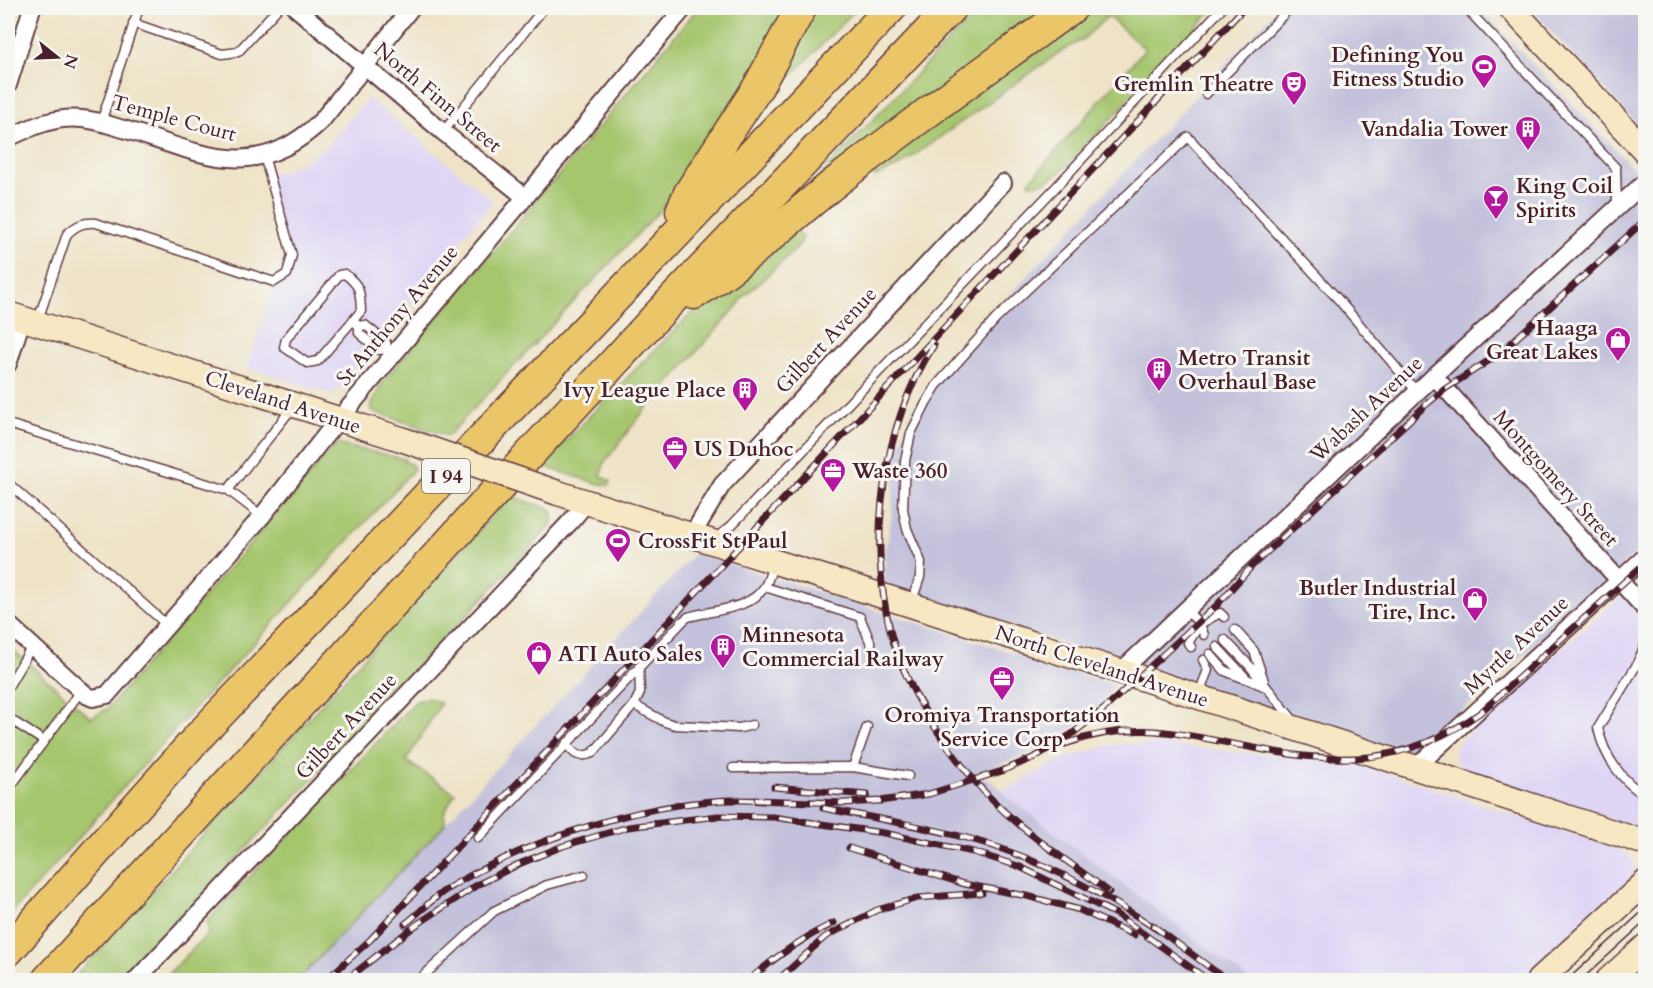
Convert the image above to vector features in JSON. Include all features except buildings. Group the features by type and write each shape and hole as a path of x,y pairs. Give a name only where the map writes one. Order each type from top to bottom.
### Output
{"highway":[{"path":"664,246 689,194 758,87 801,8"},
{"name":"I 94","path":"8,951 198,737 891,8"},
{"name":"I 94","path":"46,981 653,320 951,8"},
{"path":"653,320 720,278 915,120 1072,8"}],"street":[{"path":"8,85 32,8"},
{"name":"North Finn Street","path":"296,8 443,132 525,197"},
{"name":"Temple Court","path":"8,138 40,124 60,119 81,119 101,122 215,157 236,159 264,156 291,146 322,120 411,8"},
{"name":"St Anthony Avenue","path":"87,694 107,696 168,626 262,516 339,420 390,351 525,197 684,8"},
{"path":"1511,8 1646,152"},
{"name":"Wabash Avenue","path":"1120,672 1416,392 1646,181"},
{"name":"Gilbert Avenue","path":"702,538 722,485 1003,183"},
{"path":"8,364 22,319"},
{"name":"Cleveland Avenue","path":"22,319 401,439 558,493"},
{"name":"Montgomery Street","path":"1434,376 1646,610"},
{"name":"North Cleveland Avenue","path":"558,493 774,560 1645,840"},
{"name":"Gilbert Avenue","path":"136,981 572,521 587,502"},
{"name":"Myrtle Avenue","path":"1416,767 1646,556"},
{"path":"8,624 87,694"},
{"path":"1539,981 1646,882"},
{"path":"1608,981 1646,946"}],"lane":[{"path":"101,122 139,8"},
{"path":"134,23 222,54 238,52 278,8"},
{"path":"443,132 544,8"},
{"path":"702,538 731,526 1056,187 1222,8"},
{"path":"1206,94 1290,8"},
{"path":"1466,8 1616,168 1617,207"},
{"path":"911,605 921,578 921,562 907,529 903,509 905,461 911,432 926,403 937,385 996,319 1188,137 1337,298 1416,392"},
{"path":"22,319 68,234 76,226 85,222 274,282 287,274 292,255 264,156"},
{"path":"345,274 360,289 361,311 356,324 318,361 307,363 284,347 286,339 339,275 345,274"},
{"path":"356,324 365,325 386,342 390,351"},
{"path":"228,490 294,405"},
{"path":"8,424 228,490 262,516"},
{"path":"8,483 168,626"},
{"path":"478,838 688,617 754,598 765,586 774,560"},
{"path":"765,586 860,617 872,644"},
{"path":"1186,609 1200,624 1198,641 1188,643 1200,624 1220,613 1224,617"},
{"path":"1200,624 1208,623 1213,627"},
{"path":"1235,630 1254,651 1266,687"},
{"path":"1225,640 1249,665 1301,730"},
{"path":"1646,643 1636,666 1598,728 1601,741 1614,766 1630,786 1646,796"},
{"path":"8,687 32,646"},
{"path":"1210,654 1247,679"},
{"path":"1198,696 1208,670 1210,654"},
{"path":"1210,654 1226,671"},
{"path":"567,743 571,752 578,755 586,756 593,753 634,705 639,693 639,667"},
{"path":"1208,670 1226,671 1266,687"},
{"path":"8,790 44,741 87,694"},
{"path":"634,705 675,725 740,728 752,724"},
{"path":"8,718 44,741"},
{"path":"853,767 867,727"},
{"path":"733,768 853,767 908,776"},
{"path":"418,981 494,911 547,885 584,875"}],"shaded area":[{"path":"1278,8 1479,8 1645,180 1645,545 1411,757 885,585 885,557 892,513 895,459 913,410 946,363"},
{"path":"1530,8 1645,8 1645,133"},
{"path":"368,98 493,201 333,395 247,367 284,255 267,175 284,171 325,148"},
{"path":"695,553 1115,685 1099,707 1071,729 1022,756 978,773 1249,980 298,980"},
{"path":"1645,574 1645,830 1462,770 1454,757 1460,741"},
{"path":"1153,744 1355,763 1623,851 1633,860 1637,876 1633,883 1526,980 1249,980 1005,795 1004,791 1065,758 1110,745"},
{"path":"1645,958 1645,980 1621,980"}],"green space":[{"path":"698,8 792,8 691,177 448,436 371,411 371,406 382,383 528,211 546,185 553,182"},
{"path":"809,8 857,8 745,124"},
{"path":"980,8 1050,8 800,196"},
{"path":"1096,8 1214,8 1072,161 1058,174 1042,183 1029,184 1029,182 1145,49 1108,16 1082,40 1060,52 899,166 875,177 875,170 872,167"},
{"path":"792,225 803,239 793,252 740,300 740,303 642,413 604,463 601,476 611,481 609,485 542,466 721,284"},
{"path":"336,444 405,459 404,462 411,464 414,469 180,724 8,917 8,646 91,718 107,709"},
{"path":"510,496 550,509 553,518 549,528 122,980 72,980"},
{"path":"428,698 441,703 406,761 455,793 444,813 445,824 298,980 162,980 209,933 207,922 416,701"}],"tram line":[{"path":"1567,980 1646,908"},
{"path":"1581,980 1646,921"}],"railway":[{"path":"326,980 370,940 1244,8"},
{"path":"755,800 843,803 880,801 929,794 1002,771 1035,757 1072,734 1104,709 1217,605 1252,566 1428,403 1445,389 1499,354 1646,219"},
{"path":"934,345 916,377 902,411 891,447 884,485 880,523 880,561 884,598 897,653 914,691 936,729 988,796 1021,826 1109,892"},
{"path":"1065,744 1113,732 1157,731 1312,757 1369,757 1397,752 1425,743 1453,730 1481,712 1646,562"},
{"path":"774,787 867,795"},
{"path":"405,924 447,889 480,870 557,837 599,823 684,804 725,800 763,801"},
{"path":"823,808 937,830 999,848 1069,878 1158,930"},
{"path":"346,980 416,925 477,885 519,864 563,846 628,827 718,816 773,817 884,833 973,852 1018,866 1116,914 1208,980"},
{"path":"849,848 964,884 1027,896 1080,910 1134,935"},
{"path":"778,980 825,937 877,910 918,898 982,893"},
{"path":"749,980 789,948 834,923"},
{"path":"1152,925 1227,980"}],"place":[{"name":"Defining You Fitness Studio","path":"1484,90"},
{"name":"Gremlin Theatre","path":"1294,107"},
{"name":"Vandalia Tower","path":"1528,152"},
{"name":"King Coil Spirits","path":"1496,221"},
{"name":"Haaga Great Lakes","path":"1618,363"},
{"name":"Metro Transit Overhaul Base","path":"1159,393"},
{"name":"Ivy League Place","path":"745,413"},
{"name":"US Duhoc","path":"675,472"},
{"name":"Waste 360","path":"833,494"},
{"name":"CrossFit St Paul","path":"618,564"},
{"name":"Butler Industrial Tire, Inc.","path":"1475,623"},
{"name":"Minnesota Commercial Railway","path":"723,670"},
{"name":"ATI Auto Sales","path":"539,677"},
{"name":"Oromiya Transportation Service Corp","path":"1002,702"}]}
